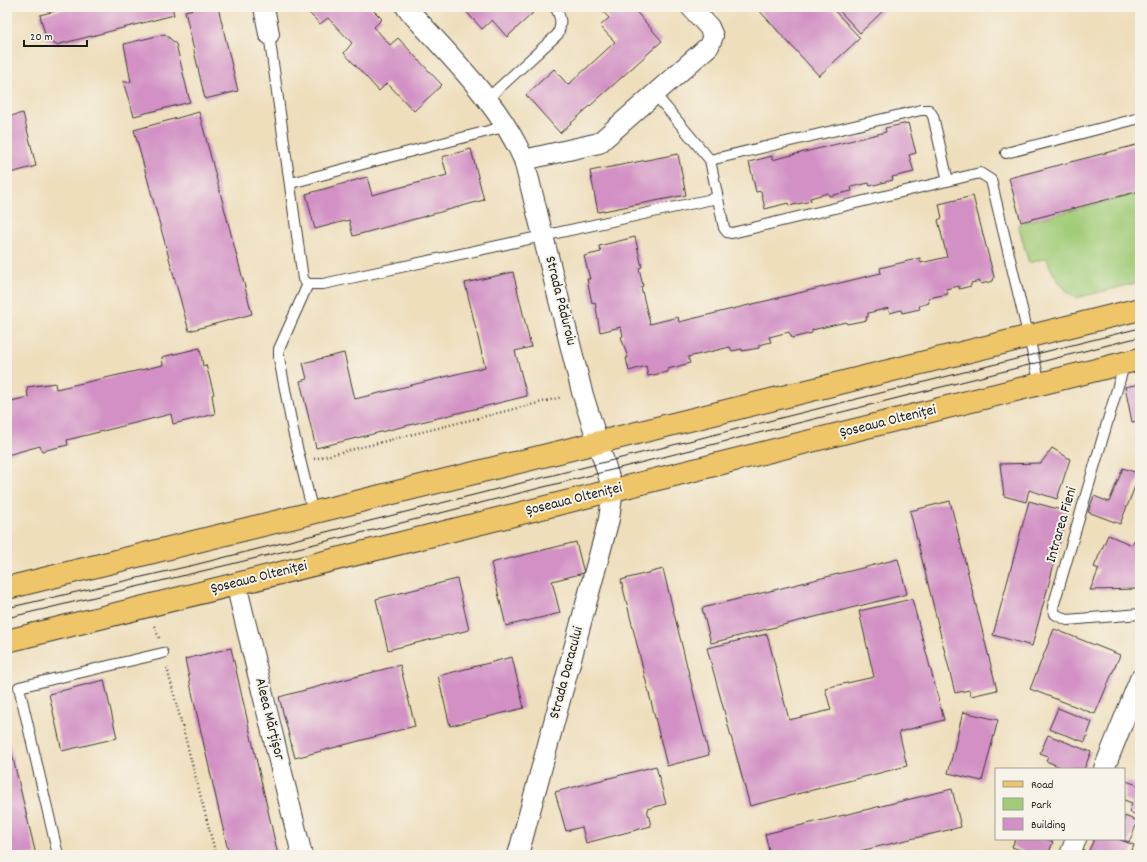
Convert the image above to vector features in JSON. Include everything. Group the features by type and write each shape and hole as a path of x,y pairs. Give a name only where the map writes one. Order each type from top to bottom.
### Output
{"main road":[{"path":"7,588 1140,309"},
{"name":"Șoseaua Olteniței","path":"7,641 1133,360"}],"street":[{"path":"264,7 269,34"},
{"name":"Strada Păduroiu","path":"406,7 487,99 507,126 524,160 582,392 613,490"},
{"path":"524,160 599,143 709,46 713,36 709,27 691,7"},
{"name":"Strada Daracului","path":"518,855 609,519 613,490"},
{"name":"Aleea Mărțișor","path":"236,584 302,855"},
{"path":"1104,768 1140,678"},
{"path":"1070,855 1076,840"}],"lane":[{"path":"487,99 558,34 561,24 560,16 555,7"},
{"path":"269,34 291,183 302,279 308,284 323,284 717,198"},
{"path":"655,94 710,160 724,228 728,232 732,233 980,173 991,180 1040,384"},
{"path":"710,160 921,110 929,110 933,116 948,181"},
{"path":"1006,153 1140,118"},
{"path":"291,183 507,126"},
{"path":"308,284 279,349 279,358 312,513"},
{"name":"Intrarea Fieni","path":"1133,360 1053,607 1055,614 1067,620 1140,614"},
{"path":"58,855 19,686 163,653"}],"path":[{"path":"300,462 582,392"},
{"path":"141,607 157,632 216,855"}],"green space":[{"path":"1140,193 1140,282 1076,298 1058,281 1046,258 1029,263 1018,224"}],"building":[{"path":"70,7 172,7 174,15 56,45 46,39 40,15"},
{"path":"202,7 218,7 238,91 205,99 185,11"},
{"path":"303,7 370,7 382,19 374,27 390,45 398,38 442,85 414,111 387,83 379,91 344,53 352,43 328,18 320,24"},
{"path":"462,7 527,7 533,13 507,37 492,20 482,29"},
{"path":"599,7 632,7 662,41 560,133 526,95 554,69 568,85 615,42 600,26 609,18"},
{"path":"756,7 831,7 860,38 819,76"},
{"path":"836,7 887,7 860,33"},
{"path":"165,34 176,44 190,102 134,116 123,82 131,82 124,44"},
{"path":"199,112 252,314 189,331 134,130"},
{"path":"23,113 36,166 7,174 7,117"},
{"path":"908,123 916,153 909,155 914,172 892,177 893,180 870,186 869,183 851,187 852,191 829,196 828,193 810,198 811,201 789,206 788,203 765,209 761,191 756,192 749,162 772,156 772,160 886,132 885,128"},
{"path":"1140,144 1140,191 1021,222 1009,178"},
{"path":"471,149 484,200 353,236 349,220 315,229 306,194 367,177 372,195 447,175 442,157"},
{"path":"678,154 686,195 598,212 590,171"},
{"path":"973,196 994,277 993,281 981,284 980,281 971,283 971,286 959,289 959,286 946,289 948,294 928,298 929,303 919,306 920,309 902,313 901,310 890,313 889,308 868,313 868,317 866,317 867,320 847,324 846,322 812,330 812,333 792,338 789,332 769,337 771,342 759,345 759,348 732,351 730,347 688,357 690,363 668,369 668,372 648,376 646,366 629,371 626,358 628,358 621,337 623,336 621,327 600,332 595,302 592,303 587,279 590,279 584,256 601,252 599,246 635,237 642,267 639,268 643,286 641,287 650,324 678,317 679,322 881,273 880,268 920,258 921,263 947,257 938,220 942,218 939,204"},
{"path":"513,272 531,347 515,351 527,396 316,448 300,381 307,379 303,363 344,353 355,399 485,367 465,283"},
{"path":"200,348 203,366 206,365 214,394 212,395 215,414 173,424 171,414 67,440 68,445 42,451 40,446 7,455 7,402 28,397 27,387 55,383 56,389 163,365 162,357"},
{"path":"1140,384 1140,421 1132,422 1125,387"},
{"path":"1052,448 1070,459 1057,499 1029,490 1026,502 1004,496 1000,464 1041,463"},
{"path":"1123,468 1140,474 1120,524 1088,512 1094,496 1109,502"},
{"path":"950,501 997,690 971,696 969,690 955,693 910,511"},
{"path":"1029,501 1068,512 1032,646 993,635"},
{"path":"1108,535 1132,545 1134,540 1140,542 1140,589 1090,590 1099,569 1094,567"},
{"path":"576,542 584,573 552,581 560,613 506,626 491,563"},
{"path":"898,559 907,594 711,643 702,608"},
{"path":"663,569 709,755 667,766 621,580"},
{"path":"457,579 469,630 388,650 376,599"},
{"path":"912,599 944,720 899,732 907,766 750,806 707,648 767,634 789,720 831,710 825,688 874,677 859,611"},
{"path":"1054,629 1120,655 1095,714 1030,689"},
{"path":"231,648 278,855 229,855 193,697 185,659"},
{"path":"512,657 524,708 450,726 438,676"},
{"path":"400,665 415,726 295,758 279,697"},
{"path":"104,680 117,738 62,751 49,694"},
{"path":"1058,708 1092,722 1085,742 1049,729"},
{"path":"963,712 998,720 982,781 948,773"},
{"path":"1048,735 1091,752 1084,768 1063,768 1046,761 1048,756 1040,753"},
{"path":"8,737 36,855 7,855"},
{"path":"656,766 666,804 647,809 651,826 586,843 582,827 566,831 555,792"},
{"path":"1126,781 1140,786 1140,816 1129,812 1132,803 1125,800"},
{"path":"952,789 961,827 843,855 770,855 765,834"},
{"path":"1125,816 1138,821 1129,842 1124,840 1125,840"},
{"path":"1015,840 1048,840 1053,842 1048,855 1034,855 1012,847"},
{"path":"1094,840 1121,840 1134,845 1130,855 1087,855"}],"tram line":[{"path":"7,608 194,565 1140,328"},
{"path":"7,618 377,529 1140,337"}]}
